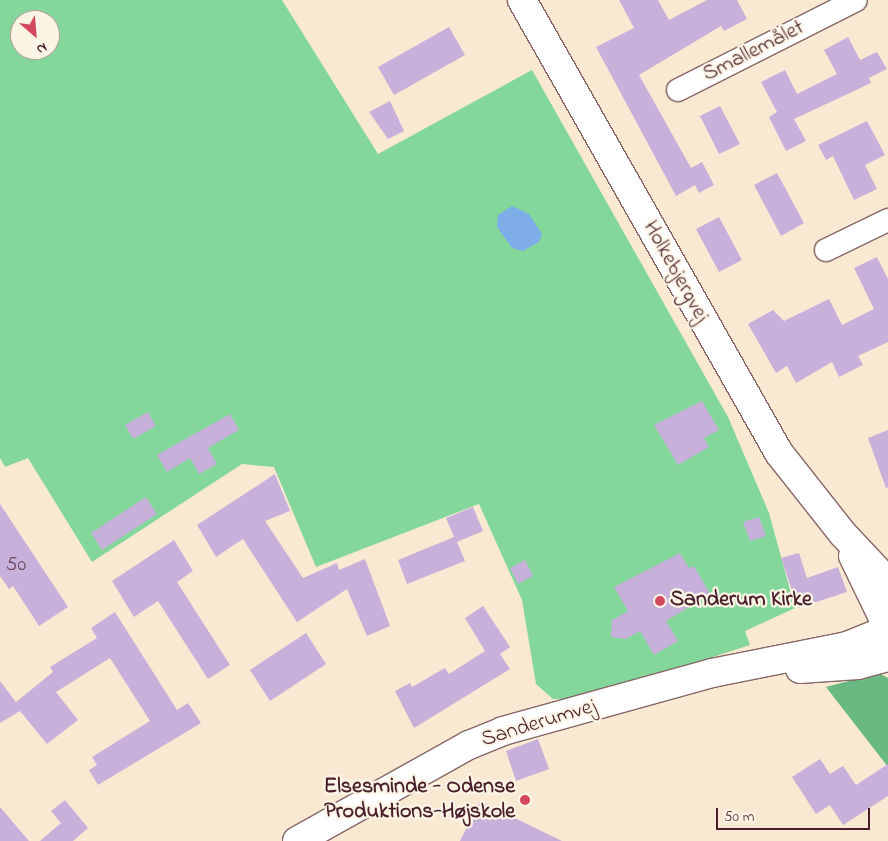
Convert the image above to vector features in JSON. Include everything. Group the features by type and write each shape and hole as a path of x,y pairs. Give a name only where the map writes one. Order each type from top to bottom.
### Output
{"street":[{"name":"Holkebjergvej","path":"522,0 736,383 801,484 843,534 888,582"},
{"name":"Smallemålet","path":"678,90 856,0"},
{"path":"826,250 888,220"},
{"name":"Holkebjergvej","path":"843,534 887,636"},
{"name":"Sanderumvej","path":"297,841 469,745 502,731 771,659 847,646 887,636"}],"green space":[{"path":"0,0 282,0 378,154 532,70 728,417 769,513 795,608 745,631 750,645 584,699 553,699 536,684 522,600 479,504 316,567 274,467 242,464 92,562 28,458 5,467 0,458"},
{"path":"879,673 888,678 888,767 826,687"}],"water":[{"path":"512,206 529,214 542,234 539,242 523,251 512,248 497,227 498,215"}],"building":[{"path":"619,0 658,0 669,20 707,0 737,0 747,19 724,31 721,26 639,75 691,168 702,162 714,185 699,193 695,185 676,196 596,47 634,28"},
{"path":"449,27 465,55 394,95 378,67"},
{"path":"848,37 860,60 877,52 887,69 869,78 871,83 794,119 806,141 786,151 769,117 777,112 761,82 785,70 797,94 837,74 824,50"},
{"path":"390,101 404,131 388,139 369,112"},
{"path":"720,106 740,144 719,154 700,116"},
{"path":"867,121 885,155 865,165 877,189 854,200 833,156 826,160 818,145"},
{"path":"777,173 804,223 781,236 754,185"},
{"path":"719,217 742,260 719,272 696,229"},
{"path":"877,257 888,279 888,342 858,356 863,365 839,377 832,362 796,383 787,366 776,373 748,324 773,310 784,321 829,299 842,325 874,309 854,268"},
{"path":"702,401 719,430 704,438 709,447 678,465 654,425"},
{"path":"148,412 156,426 133,439 125,425"},
{"path":"230,414 239,430 208,448 217,464 199,474 190,458 167,472 157,455"},
{"path":"888,430 888,487 886,488 868,438"},
{"path":"275,474 290,511 265,521 303,578 337,563 339,570 365,559 390,626 367,636 347,589 297,622 243,539 216,557 197,525"},
{"path":"146,497 157,514 102,550 91,533"},
{"path":"0,504 68,607 39,626 13,586 9,589 0,576"},
{"path":"473,507 483,531 457,542 465,561 407,584 398,560 454,537 446,518"},
{"path":"759,517 766,536 750,541 743,522"},
{"path":"174,540 193,571 177,582 230,665 208,679 158,601 134,617 112,581"},
{"name":"Sanderum Kirke","path":"680,553 689,568 694,566 710,594 666,621 678,641 654,655 640,631 626,639 611,637 612,620 628,611 614,587"},
{"path":"799,553 807,578 838,567 847,592 798,608 781,558"},
{"path":"525,560 533,576 518,584 510,568"},
{"path":"483,606 510,647 500,654 510,669 414,728 395,691 410,683 412,687 445,668 449,674 485,651 465,618"},
{"path":"115,612 177,710 188,703 201,723 98,785 89,770 97,765 92,757 150,721 110,658 56,692 78,720 47,744 20,711 0,723 0,681 16,702 53,672 50,667 97,638 91,628"},
{"path":"306,633 326,664 270,701 250,670"},
{"path":"538,739 549,769 516,781 506,751"},
{"path":"820,759 830,774 843,766 856,785 888,764 888,796 843,825 830,805 816,814 792,777"},
{"path":"65,800 88,828 73,841 40,841 61,823 51,811"},
{"path":"480,801 562,841 460,841"},
{"path":"0,807 29,841 0,841"}],"place":[{"name":"Sanderum Kirke","path":"660,601"},
{"name":"Elsesminde - Odense Produktions-Højskole","path":"525,800"}]}
